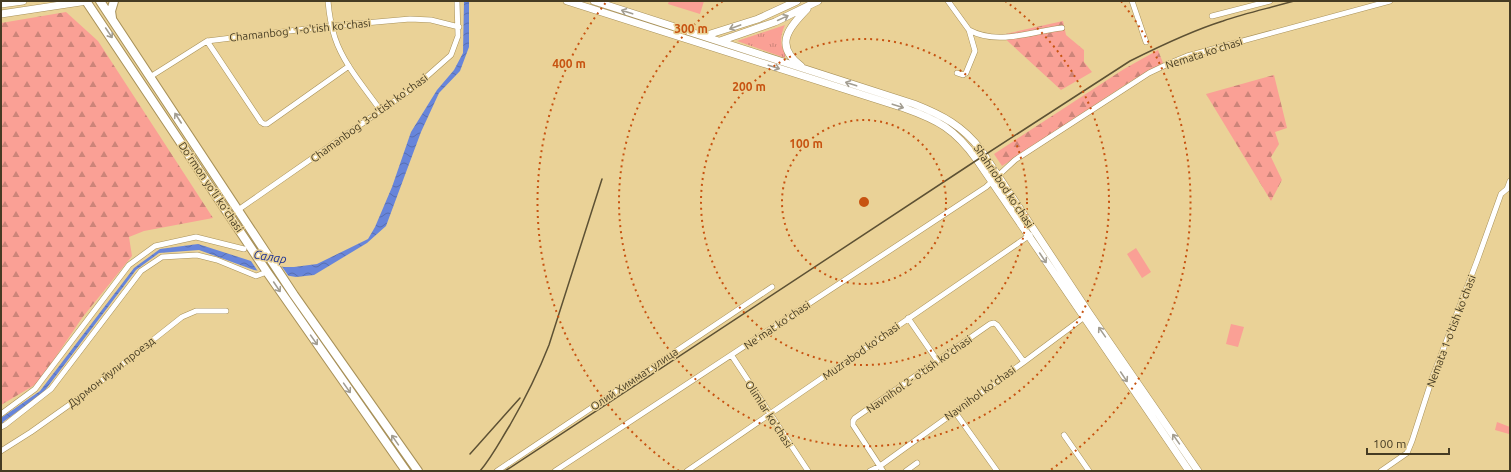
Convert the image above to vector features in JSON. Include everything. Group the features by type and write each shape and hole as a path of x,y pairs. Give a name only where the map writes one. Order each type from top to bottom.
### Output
{"main road":[{"path":"1,4 22,1"},
{"name":"Do‘rmon yo‘li ko‘chasi","path":"87,1 286,300 406,471"},
{"path":"1,14 90,1"},
{"name":"Do‘rmon yo‘li ko‘chasi","path":"100,1 294,295 418,471"},
{"path":"112,19 111,11 114,1"},
{"path":"567,1 643,21"},
{"path":"594,1 643,21"},
{"path":"797,1 758,19 704,36 707,45 720,42 775,22 818,1"},
{"path":"808,70 791,57 787,49 786,40 791,26 811,5"},
{"name":"Shahriobod ko'chasi","path":"643,21 704,36 744,53 935,120 954,133 963,142 1032,234"},
{"name":"Shahriobod ko'chasi","path":"643,21 707,45 808,70 914,104 957,125 970,136 998,177 1032,234 1189,471"},
{"name":"Shahriobod ko'chasi","path":"1086,315 1198,471"},
{"path":"303,324 310,318"}],"street":[{"path":"328,1 331,26 335,39 350,66 381,111"},
{"name":"Chamanbog' 3-o'tish ko'chasi","path":"238,210 416,86 451,55 458,36 459,27 457,1"},
{"path":"948,1 969,30 975,51 966,73 963,75 957,73"},
{"path":"1132,1 1146,42"},
{"path":"1212,16 1270,1"},
{"name":"Nemata ko'chasi","path":"998,177 1015,160 1142,78 1170,63 1187,56 1390,1"},
{"name":"Chamanbog' 1-o'tish ko'chasi","path":"150,77 207,41 331,26 410,19 430,20 459,27"},
{"path":"969,30 977,34 994,37 1020,35 1062,28"},
{"path":"207,41 264,124 267,124 350,66"},
{"name":"Ne'mat ko'chasi","path":"555,471 732,356 765,332 998,177"},
{"name":"Nemata 1-o'tish ko'chasi","path":"1381,471 1406,453 1412,441 1434,376 1478,261 1501,194 1506,189 1510,181"},
{"name":"Muzrabod ko'chasi","path":"687,471 1032,234"},
{"path":"1,414 35,389 129,265 155,246 196,237 244,249"},
{"path":"1,427 51,389 141,270 162,257 197,255 217,260 256,276 267,272"},
{"name":"Олий Химмат улица","path":"497,471 772,287"},
{"name":"Дурмон йули проезд","path":"1,451 31,432 86,393 182,317 196,311 226,311"},
{"name":"Navnihol ko'chasi","path":"870,471 880,466 955,412 1086,315"},
{"path":"908,318 937,360"},
{"name":"Navnihol 2- o'tish ko'chasi","path":"883,471 853,425 855,418 990,324 994,323 997,325 1024,362"},
{"name":"Olimlar ko'chasi","path":"732,356 769,415 808,471"},
{"path":"955,412 996,471"},
{"path":"1064,435 1089,471"},
{"path":"906,471 917,463"}],"green space":[{"path":"669,1 704,1 700,14 668,4"},
{"path":"66,12 98,41 213,218 144,231 129,237 132,256 82,318 38,383 1,405 1,23"},
{"path":"1063,21 1066,35 1084,50 1084,62 1092,72 1061,90 1001,35"},
{"path":"785,25 781,39 785,58 737,41"},
{"path":"1158,50 1163,63 1131,81 1002,166 994,154 1124,69"},
{"path":"1274,75 1287,128 1275,132 1279,144 1271,157 1282,180 1271,201 1206,94"},
{"path":"1136,248 1151,272 1142,278 1127,254"},
{"path":"1231,324 1244,327 1238,347 1226,344"},
{"path":"1497,422 1510,427 1509,434 1495,430"}],"water":[{"name":"Салар","path":"464,1 469,1 469,47 460,71 439,93 421,132 386,226 367,243 314,275 296,277 254,270 199,250 159,253 136,270 43,393 3,422 4,424 1,424 1,418 40,391 134,268 160,249 198,244 251,261 284,267 294,267 317,264 368,239 375,227 392,187 411,132 437,90 454,70 463,53"}],"pier":[{"path":"249,258 280,264 290,278 259,273"}],"railway":[{"path":"505,471 1130,61 1199,29 1240,15 1294,1"},
{"path":"480,471 492,455 516,415 545,355 602,179"},
{"path":"470,454 520,398"}]}
